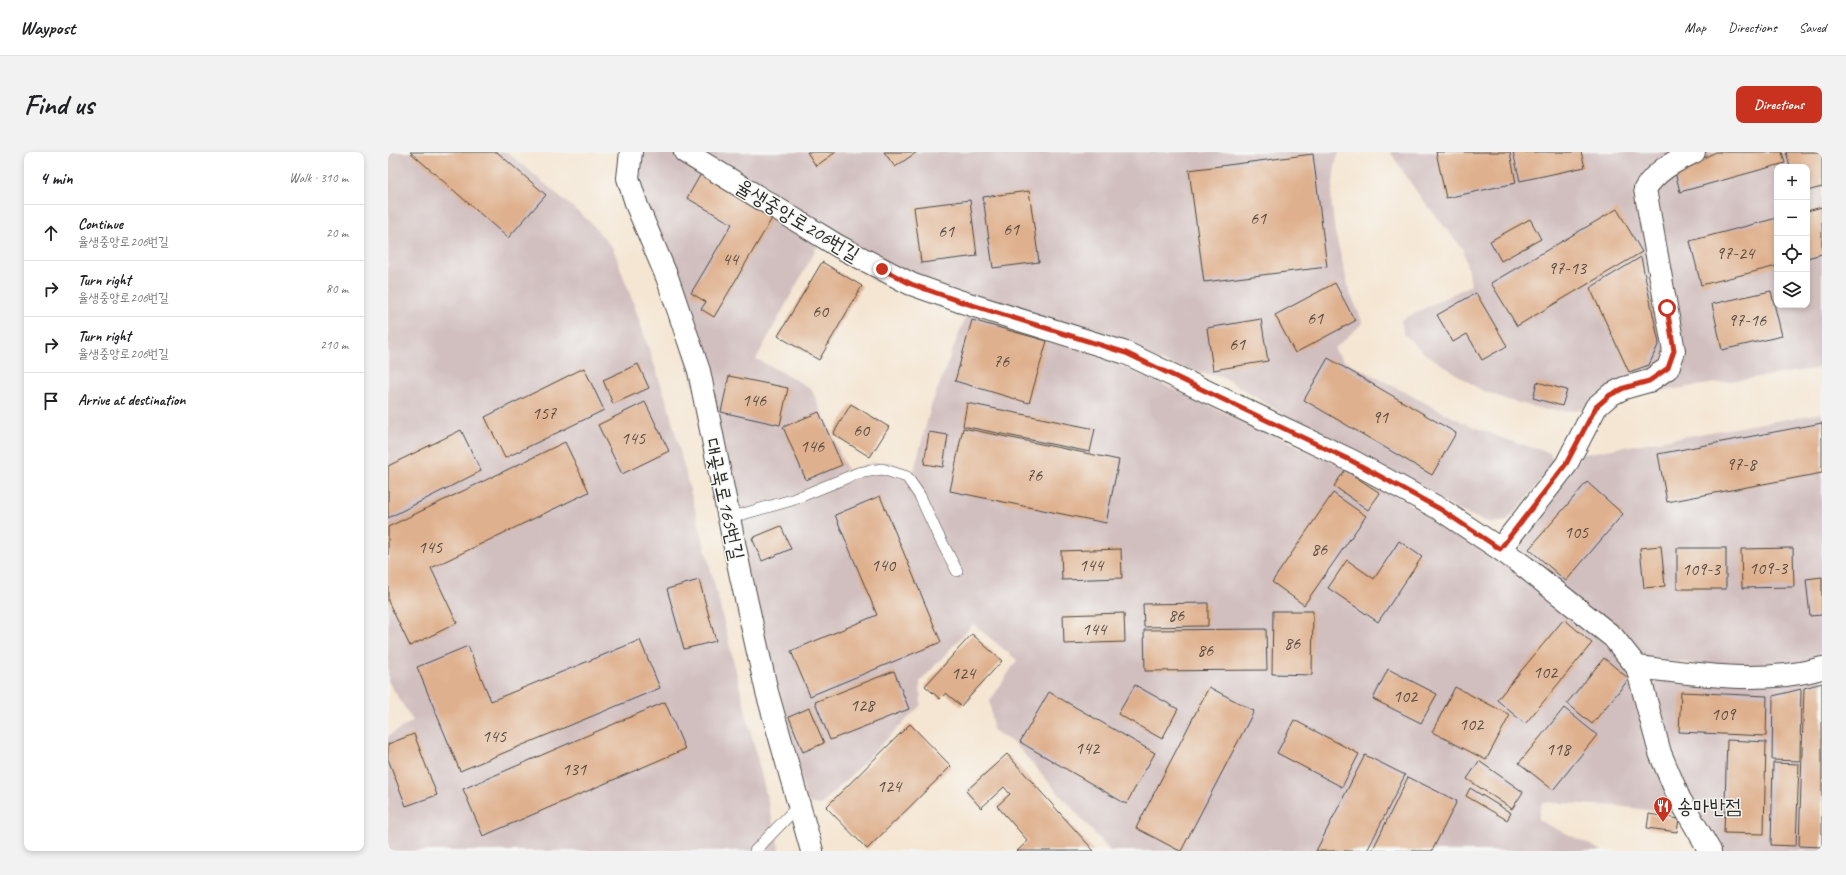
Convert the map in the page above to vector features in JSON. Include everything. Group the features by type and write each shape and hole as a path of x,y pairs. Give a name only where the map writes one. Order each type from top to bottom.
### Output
{"street":[{"name":"대곶북로165번길","path":"632,152 628,178 637,206 667,277 699,371 767,692 812,851"},
{"name":"율생중앙로206번길","path":"685,152 838,246 911,284 959,301 1126,353 1352,461 1440,509 1500,549 1525,567 1612,637 1637,667 1649,716 1660,752 1679,798 1710,851"},
{"path":"1500,549 1566,464 1596,407 1610,395 1624,388 1649,381 1668,368 1674,351 1646,189 1653,177 1666,166 1694,152"},
{"path":"1637,667 1726,676 1761,677 1800,674 1822,668"}],"lane":[{"path":"729,518 792,500 858,473 882,469 907,477 920,496 957,571"},
{"path":"755,851 799,805"}],"shaded area":[{"path":"388,152 507,152 589,221 613,248 668,405 718,598 780,851 388,851 388,736 413,721 388,681"},
{"path":"641,152 673,152 820,242 756,359 795,379 812,390 847,470 872,463 889,462 914,471 931,406 967,313 1094,353 1346,468 1435,518 1527,579 1603,641 1627,668 1676,814 1618,806 1542,802 1538,820 1603,851 1110,851 1015,744 993,730 990,701 1017,660 973,624 920,682 921,705 821,805 807,803 752,594 636,182"},
{"path":"698,152 1339,152 1335,166 1331,199 1335,232 1350,293 1363,323 1334,349 1343,360 1462,422 1502,438 1550,453 1554,463 1521,506 1506,521 1491,523 1477,518 1456,509 1302,426 1223,377 1191,371 972,298 888,264"},
{"path":"1390,152 1822,152 1822,368 1639,394 1575,411 1546,410 1508,400 1481,390 1424,353 1404,334 1401,320 1471,285 1463,249 1421,198"},
{"path":"1822,413 1822,662 1799,666 1722,667 1650,659 1641,655 1526,559 1521,550 1519,540 1583,454"},
{"path":"1822,673 1822,851 1718,851 1672,762 1649,684 1652,678"}],"building":[{"path":"410,152 497,152 546,195 508,238"},
{"path":"807,152 836,152 816,166"},
{"path":"884,152 917,152 895,167"},
{"path":"1436,152 1510,152 1516,183 1446,198"},
{"path":"1513,152 1581,152 1585,167 1520,181"},
{"path":"1716,152 1782,152 1785,163 1774,164 1774,166 1680,192 1675,172"},
{"path":"1786,152 1822,152 1822,187 1810,190 1810,164 1789,164"},
{"path":"1313,154 1327,267 1204,282 1189,170"},
{"path":"702,172 774,215 714,317 701,309 706,302 691,293 732,224 687,198"},
{"path":"1029,191 1039,262 993,268 983,197"},
{"path":"970,200 977,256 921,263 914,207"},
{"path":"1822,207 1822,254 1810,257 1810,236 1810,210"},
{"path":"1617,209 1642,252 1517,326 1491,283"},
{"path":"1530,219 1541,239 1501,261 1490,241"},
{"path":"1774,219 1774,267 1701,285 1690,241"},
{"path":"1641,257 1659,343 1649,365 1629,372 1590,288"},
{"path":"822,262 862,286 819,360 778,336"},
{"path":"1335,283 1355,321 1295,353 1275,315"},
{"path":"1771,291 1782,336 1722,350 1712,304"},
{"path":"1476,293 1507,346 1482,360 1467,334 1453,342 1437,315"},
{"path":"1261,319 1268,361 1213,370 1207,328"},
{"path":"972,320 1047,341 1029,403 955,381"},
{"path":"1328,358 1456,433 1432,475 1304,400"},
{"path":"638,364 649,388 613,404 603,380"},
{"path":"584,368 604,410 505,458 485,417"},
{"path":"729,376 788,388 780,425 721,412"},
{"path":"1537,382 1567,390 1562,406 1533,398"},
{"path":"645,402 669,451 622,474 598,425"},
{"path":"967,403 1095,429 1090,452 963,426"},
{"path":"851,404 889,427 870,457 833,434"},
{"path":"819,412 842,465 806,480 783,427"},
{"path":"1822,423 1822,473 1667,502 1658,454"},
{"path":"963,428 1119,460 1106,523 950,491"},
{"path":"461,430 481,471 388,518 388,466"},
{"path":"929,432 948,435 943,467 924,464"},
{"path":"565,442 589,492 431,568 457,623 410,646 388,601 388,527"},
{"path":"1345,470 1380,493 1368,510 1334,486"},
{"path":"1587,482 1623,514 1566,581 1529,549"},
{"path":"1333,493 1366,516 1304,605 1272,582"},
{"path":"880,496 941,642 810,696 791,651 877,615 835,515"},
{"path":"781,526 791,549 762,561 752,538"},
{"path":"1399,541 1422,557 1378,622 1328,588 1347,560 1374,579"},
{"path":"1661,546 1665,586 1644,588 1640,548"},
{"path":"1677,548 1726,548 1726,589 1677,589"},
{"path":"1793,548 1794,587 1742,588 1741,549"},
{"path":"1121,549 1122,578 1062,580 1061,551"},
{"path":"1822,577 1822,615 1810,616 1806,579"},
{"path":"699,580 716,641 684,649 667,589"},
{"path":"1208,603 1208,626 1144,627 1143,604"},
{"path":"1273,611 1313,611 1312,675 1272,674"},
{"path":"1124,613 1125,642 1064,644 1063,615"},
{"path":"1564,619 1592,643 1525,724 1497,700"},
{"path":"1266,629 1267,670 1145,671 1144,630"},
{"path":"972,634 1002,661 961,706 946,693 940,699 925,686"},
{"path":"640,640 660,688 460,771 417,667 468,646 491,701"},
{"path":"1604,658 1629,679 1592,724 1567,703"},
{"path":"1388,669 1437,694 1421,723 1373,699"},
{"path":"894,671 909,709 830,740 815,702"},
{"path":"1822,683 1822,847 1799,846 1804,688"},
{"path":"1135,685 1178,709 1162,739 1118,714"},
{"path":"1209,687 1254,711 1180,851 1136,828"},
{"path":"1455,687 1510,715 1486,760 1432,732"},
{"path":"1801,689 1800,761 1772,760 1773,696"},
{"path":"1049,692 1155,753 1126,804 1020,742"},
{"path":"1681,692 1767,696 1766,736 1679,732"},
{"path":"665,702 685,749 483,836 463,789"},
{"path":"809,708 824,743 803,752 789,717"},
{"path":"1564,708 1597,735 1553,790 1519,763"},
{"path":"1294,720 1359,754 1342,787 1277,753"},
{"path":"910,724 951,766 867,849 826,807"},
{"path":"414,734 437,795 406,806 388,759 388,744"},
{"path":"1727,740 1766,742 1764,834 1724,833"},
{"path":"1007,754 1094,851 1017,851 1028,841 997,806 1010,794 1004,787 981,808 966,791"},
{"path":"1365,755 1405,775 1367,851 1316,851"},
{"path":"1479,761 1523,792 1512,809 1467,779"},
{"path":"1773,763 1799,764 1796,846 1771,845"},
{"path":"1408,777 1457,801 1432,851 1372,851"},
{"path":"1470,788 1511,813 1507,820 1466,796"},
{"name":"송마반점","path":"1649,814 1679,819 1677,832 1647,828"}],"place":[{"name":"송마반점","path":"1663,823"}],"route":[{"path":"882,269 911,284 959,301 1126,353 1352,461 1440,509 1500,549 1566,464 1587,428 1596,407 1610,395 1624,388 1649,381 1668,368 1674,351 1667,308"}]}
